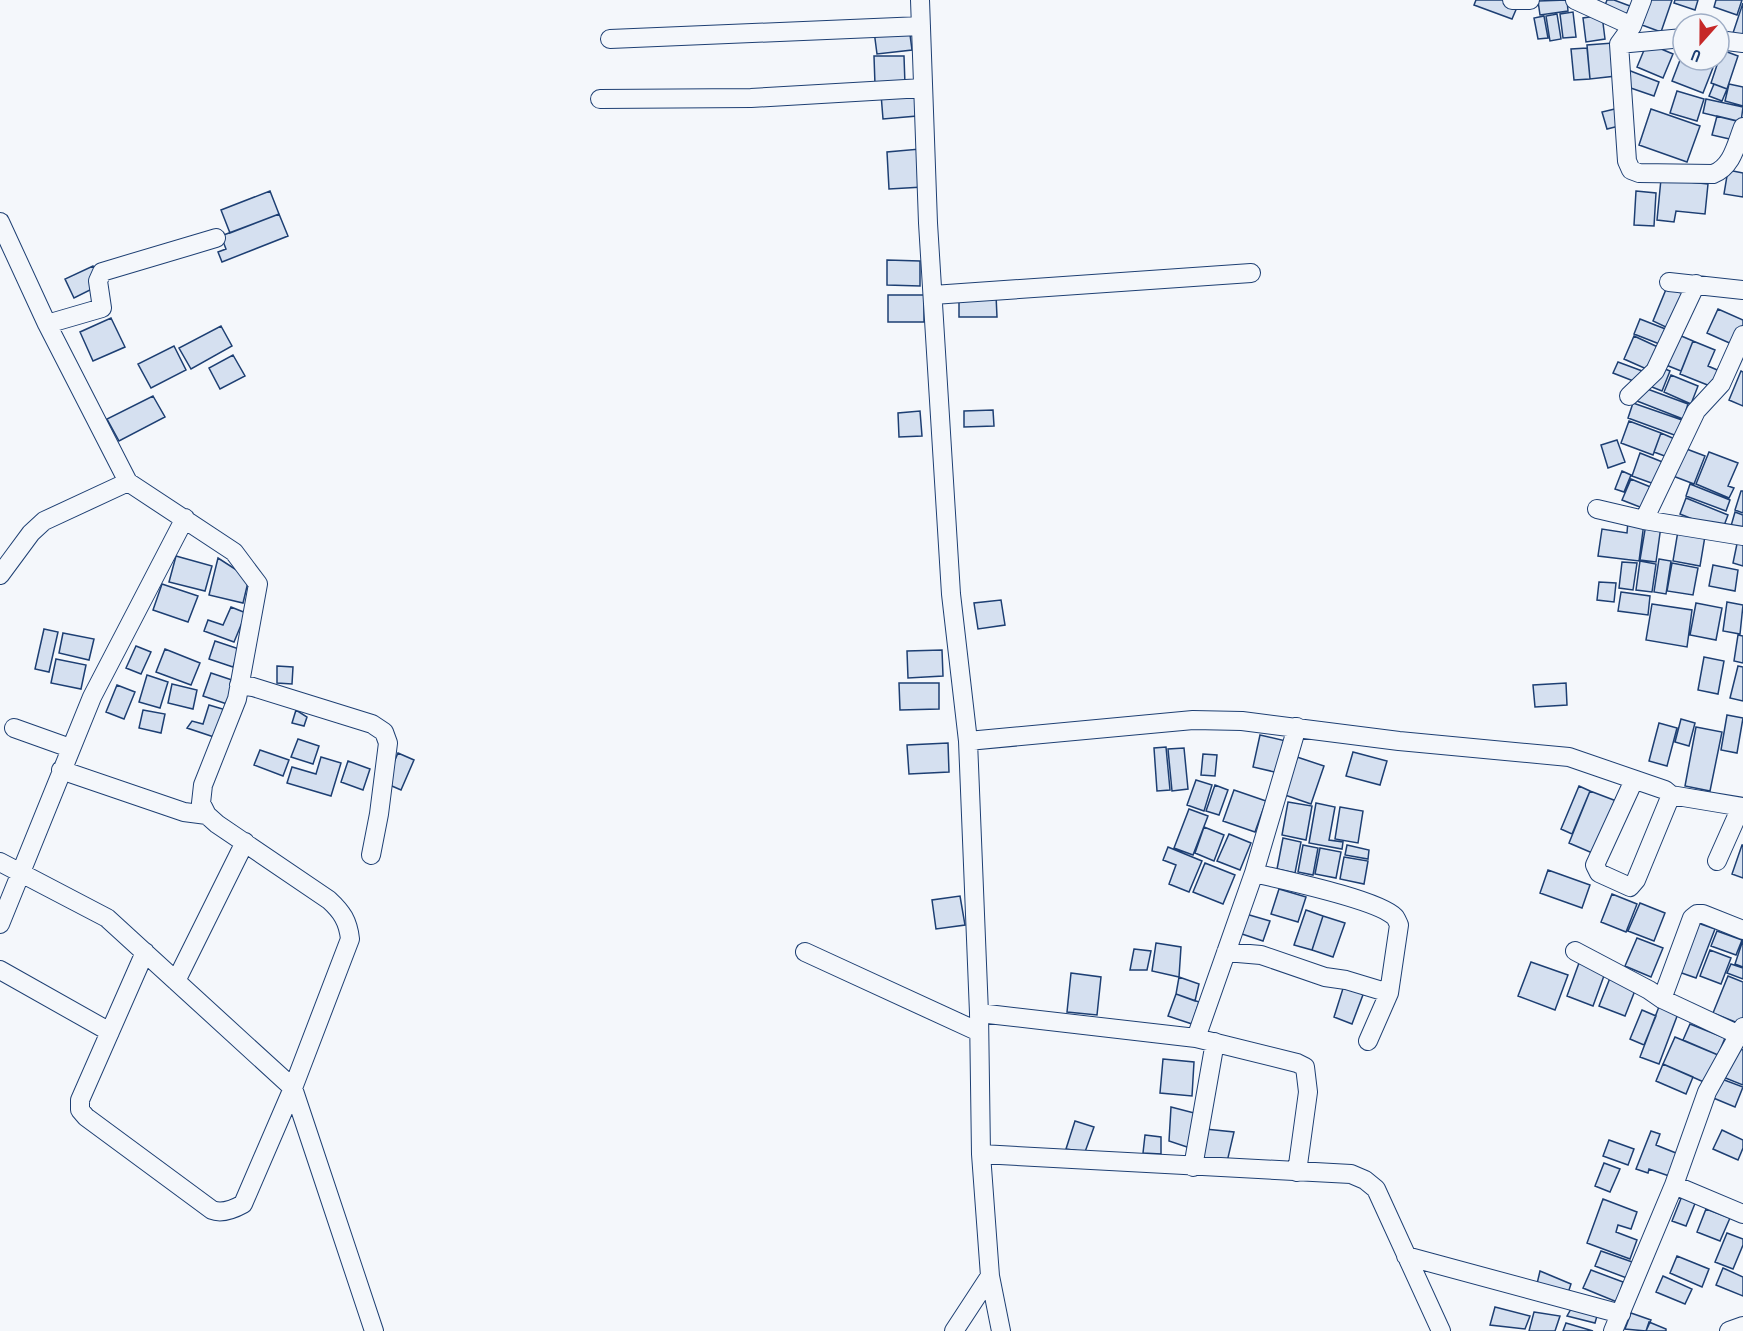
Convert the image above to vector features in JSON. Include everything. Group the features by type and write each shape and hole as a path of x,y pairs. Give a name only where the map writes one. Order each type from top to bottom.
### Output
{"street":[{"path":"920,0 928,222 951,594 968,741 979,1023 981,1154 990,1276 1001,1331"},
{"path":"1512,0 1530,0"},
{"path":"1575,0 1632,26"},
{"path":"1642,0 1632,26 1619,44 1627,161 1631,170 1639,173 1713,174 1723,170 1728,163 1743,127"},
{"path":"610,39 921,26"},
{"path":"1619,44 1671,39"},
{"path":"600,99 751,98 923,88"},
{"path":"0,222 47,324 128,482 234,552 258,584 237,699 203,785 201,803 207,815 217,824 329,900 342,911 349,925 350,939 293,1088 243,1204 234,1209 217,1212 86,1117 80,1110 80,1100 145,952"},
{"path":"47,324 102,308 98,280 102,272 216,238"},
{"path":"933,295 1251,273"},
{"path":"1669,282 1743,290"},
{"path":"1629,396 1655,371 1696,284"},
{"path":"1644,520 1696,411 1721,384 1743,335"},
{"path":"0,576 31,533 44,521 128,482"},
{"path":"1597,509 1644,520 1743,536"},
{"path":"0,924 92,697 185,518"},
{"path":"239,685 253,687 361,720 384,732 388,743 371,855"},
{"path":"968,741 1193,720 1242,721 1399,741 1569,757 1665,790 1671,795 1742,807 1717,861"},
{"path":"1196,1038 1254,873 1298,727"},
{"path":"14,728 70,748"},
{"path":"61,770 184,812 207,815"},
{"path":"1634,780 1595,865 1599,873 1630,887 1636,880 1671,795"},
{"path":"176,981 245,842"},
{"path":"0,862 107,918 293,1088 374,1331"},
{"path":"1254,873 1349,897 1394,916 1400,925 1389,993 1368,1041"},
{"path":"1662,999 1692,918 1703,914 1743,930"},
{"path":"1575,951 1662,999 1741,1031 1707,1092 1674,1185 1613,1331"},
{"path":"805,952 979,1023 1196,1038 1297,1063 1305,1067 1308,1092 1297,1172"},
{"path":"1226,952 1261,955 1325,977 1346,980 1389,993"},
{"path":"0,970 110,1032"},
{"path":"1193,1167 1215,1042"},
{"path":"981,1154 1351,1174 1365,1180 1376,1189 1442,1331"},
{"path":"1674,1185 1743,1214"},
{"path":"1406,1256 1621,1314"},
{"path":"954,1331 990,1276"},
{"path":"1729,1331 1743,1326"}],"building":[{"path":"1476,0 1505,0 1518,5 1512,19 1474,5"},
{"path":"1567,0 1568,11 1540,15 1538,1"},
{"path":"1607,0 1630,6 1626,16 1604,8"},
{"path":"1650,0 1672,0 1661,32 1642,25"},
{"path":"1675,0 1698,0 1695,10 1674,3"},
{"path":"1716,0 1742,0 1737,15 1714,7"},
{"path":"1743,3 1743,37 1733,33"},
{"path":"1573,12 1576,37 1563,38 1560,14"},
{"path":"1557,14 1561,39 1550,41 1546,16"},
{"path":"1602,15 1605,39 1586,42 1583,18"},
{"path":"1544,16 1548,38 1538,39 1534,18"},
{"path":"909,27 912,50 877,54 874,31"},
{"path":"1613,43 1616,76 1590,79 1587,45"},
{"path":"1647,43 1671,53 1663,78 1637,67"},
{"path":"1587,48 1590,79 1574,80 1571,49"},
{"path":"1731,53 1738,56 1727,89 1711,83 1715,72 1731,72"},
{"path":"874,56 904,56 905,85 875,85"},
{"path":"1628,70 1659,82 1654,96 1622,85"},
{"path":"1675,72 1711,72 1703,93 1672,81"},
{"path":"1714,84 1727,89 1722,101 1709,96"},
{"path":"1729,84 1743,87 1743,106 1725,101"},
{"path":"1677,91 1704,99 1697,121 1670,113"},
{"path":"915,92 917,116 883,119 881,94"},
{"path":"1706,99 1743,107 1741,122 1703,113"},
{"path":"1619,108 1623,125 1607,129 1602,112"},
{"path":"1651,109 1700,126 1687,162 1639,145"},
{"path":"1717,116 1738,121 1734,140 1712,135"},
{"path":"920,149 923,187 889,189 887,152"},
{"path":"1728,170 1743,173 1743,197 1724,194"},
{"path":"1661,179 1708,184 1705,214 1676,211 1674,222 1657,220"},
{"path":"270,191 279,214 230,233 221,210"},
{"path":"1636,191 1656,193 1654,226 1634,225"},
{"path":"279,214 288,236 222,262 218,252 226,249 221,236"},
{"path":"887,260 920,261 920,286 887,285"},
{"path":"93,266 98,277 96,287 74,298 65,279"},
{"path":"1667,287 1686,295 1672,330 1653,321"},
{"path":"888,295 924,295 924,322 888,322"},
{"path":"996,295 997,317 959,317 959,296"},
{"path":"1718,309 1743,320 1743,326 1734,345 1707,333"},
{"path":"111,318 125,347 93,361 80,332"},
{"path":"1640,319 1668,330 1662,345 1634,334"},
{"path":"221,326 232,346 191,369 179,348"},
{"path":"1679,335 1693,341 1681,371 1666,365"},
{"path":"1634,336 1660,348 1651,371 1624,359"},
{"path":"1693,341 1715,350 1708,366 1722,372 1715,388 1680,374"},
{"path":"174,346 186,370 151,388 138,364"},
{"path":"233,355 245,376 220,389 209,368"},
{"path":"1618,362 1645,372 1641,384 1613,373"},
{"path":"1660,367 1670,371 1662,391 1652,387"},
{"path":"1741,371 1743,372 1743,406 1729,400"},
{"path":"1671,375 1698,386 1691,404 1664,392"},
{"path":"1642,387 1688,404 1683,419 1637,401"},
{"path":"153,396 165,417 119,441 107,419"},
{"path":"1633,403 1682,420 1677,436 1628,418"},
{"path":"993,410 994,426 964,427 964,411"},
{"path":"920,411 922,436 899,437 898,413"},
{"path":"1629,421 1661,433 1653,455 1621,443"},
{"path":"1661,433 1677,440 1670,458 1654,452"},
{"path":"1617,440 1625,462 1608,468 1601,445"},
{"path":"1684,448 1705,456 1694,484 1673,476"},
{"path":"1709,452 1738,463 1728,486 1734,488 1729,498 1696,484"},
{"path":"1640,453 1665,463 1657,485 1632,476"},
{"path":"1622,471 1631,475 1624,492 1615,489"},
{"path":"1631,479 1653,488 1645,509 1622,500"},
{"path":"1690,484 1730,500 1726,511 1686,496"},
{"path":"1741,491 1743,491 1743,513 1735,510"},
{"path":"1686,498 1728,515 1722,531 1680,514"},
{"path":"1735,512 1743,515 1743,530 1731,526"},
{"path":"1628,521 1644,523 1639,561 1598,556 1602,529 1627,533"},
{"path":"1646,524 1661,526 1656,562 1640,560"},
{"path":"1678,531 1705,536 1700,566 1673,561"},
{"path":"1738,539 1743,540 1743,566 1733,563"},
{"path":"176,556 212,566 205,591 169,582"},
{"path":"218,558 249,578 243,603 209,595"},
{"path":"1659,559 1671,561 1666,594 1654,592"},
{"path":"1640,561 1656,564 1652,592 1636,590"},
{"path":"1622,562 1637,563 1633,590 1619,588"},
{"path":"1672,563 1698,568 1693,595 1667,591"},
{"path":"1713,565 1738,570 1735,591 1709,586"},
{"path":"1599,582 1616,583 1614,602 1597,600"},
{"path":"162,584 198,596 188,622 153,610"},
{"path":"1621,592 1650,596 1648,615 1618,611"},
{"path":"1001,600 1005,625 978,629 974,603"},
{"path":"1727,602 1743,605 1740,634 1723,631"},
{"path":"1696,603 1722,608 1716,640 1690,635"},
{"path":"1652,604 1692,610 1687,647 1646,640"},
{"path":"231,607 246,613 234,642 204,631 208,620 223,625"},
{"path":"44,629 58,632 49,672 35,669"},
{"path":"63,633 94,639 89,660 59,653"},
{"path":"1738,635 1743,636 1743,663 1734,661"},
{"path":"215,641 239,649 233,667 209,659"},
{"path":"136,646 151,652 141,674 126,668"},
{"path":"165,649 200,663 191,685 156,672"},
{"path":"942,650 943,676 908,678 907,651"},
{"path":"1704,657 1724,661 1718,694 1698,690"},
{"path":"56,659 86,665 81,689 51,683"},
{"path":"277,666 293,667 292,684 277,683"},
{"path":"1738,666 1743,667 1743,701 1730,698"},
{"path":"211,673 235,681 227,704 203,696"},
{"path":"147,675 168,682 160,708 139,702"},
{"path":"899,683 939,683 939,709 900,710"},
{"path":"1566,683 1567,705 1535,707 1533,685"},
{"path":"172,684 197,690 193,709 168,703"},
{"path":"117,685 135,692 124,719 106,712"},
{"path":"209,705 226,710 217,738 187,728 192,721 203,724"},
{"path":"143,710 165,714 161,733 139,728"},
{"path":"296,710 307,717 304,726 292,723"},
{"path":"1727,715 1743,718 1737,753 1721,750"},
{"path":"1681,719 1695,723 1689,746 1675,742"},
{"path":"1659,723 1677,728 1667,766 1649,761"},
{"path":"1696,727 1722,732 1710,791 1685,786"},
{"path":"1260,735 1286,741 1279,773 1253,767"},
{"path":"298,739 319,746 313,764 291,757"},
{"path":"948,743 949,772 909,774 907,745"},
{"path":"1166,747 1170,790 1157,791 1154,748"},
{"path":"1184,748 1188,789 1172,791 1168,749"},
{"path":"260,750 289,760 283,776 254,765"},
{"path":"1353,752 1387,761 1380,785 1346,776"},
{"path":"398,753 414,760 401,790 385,783"},
{"path":"1203,754 1217,755 1215,776 1201,775"},
{"path":"1294,756 1324,766 1311,804 1282,794"},
{"path":"321,757 341,763 331,796 287,783 292,767 316,774"},
{"path":"348,761 370,769 363,790 341,782"},
{"path":"1196,780 1212,785 1204,811 1187,805"},
{"path":"1215,785 1228,790 1219,815 1206,811"},
{"path":"1579,786 1590,791 1572,834 1561,829"},
{"path":"1234,790 1266,801 1255,832 1223,821"},
{"path":"1590,791 1619,802 1597,855 1569,843"},
{"path":"1288,802 1312,806 1306,840 1282,835"},
{"path":"1316,803 1335,807 1329,840 1343,842 1342,849 1309,843"},
{"path":"1340,807 1363,811 1358,843 1335,839"},
{"path":"1189,809 1208,816 1193,855 1174,848"},
{"path":"1204,827 1224,835 1214,861 1195,853"},
{"path":"1229,834 1251,843 1240,870 1217,861"},
{"path":"1283,838 1301,842 1295,873 1277,869"},
{"path":"1303,845 1318,848 1313,875 1298,872"},
{"path":"1347,845 1369,850 1368,859 1345,855"},
{"path":"1743,845 1743,878 1732,874"},
{"path":"1168,847 1202,861 1189,892 1169,884 1176,865 1163,860"},
{"path":"1320,848 1341,852 1336,878 1315,874"},
{"path":"1344,857 1368,861 1364,884 1340,879"},
{"path":"1205,863 1235,875 1223,904 1193,892"},
{"path":"1548,870 1590,885 1582,908 1540,893"},
{"path":"1279,889 1306,897 1298,922 1271,914"},
{"path":"1612,894 1637,904 1626,932 1601,922"},
{"path":"960,896 965,925 936,929 932,900"},
{"path":"1640,903 1665,913 1654,941 1628,931"},
{"path":"1306,910 1323,916 1312,950 1294,945"},
{"path":"1246,914 1270,921 1263,941 1239,933"},
{"path":"1323,916 1345,923 1333,957 1312,950"},
{"path":"1695,922 1715,929 1696,978 1676,971"},
{"path":"1717,931 1742,940 1736,955 1711,946"},
{"path":"1637,938 1663,948 1651,977 1625,966"},
{"path":"1743,940 1743,967 1735,964"},
{"path":"1156,943 1181,947 1179,977 1152,971"},
{"path":"1134,949 1151,951 1147,970 1130,970"},
{"path":"1710,950 1731,958 1721,984 1700,976"},
{"path":"1531,962 1568,975 1555,1010 1518,996"},
{"path":"1579,963 1605,973 1593,1006 1567,996"},
{"path":"1731,964 1743,968 1743,979 1727,973"},
{"path":"1071,973 1101,977 1097,1015 1067,1012"},
{"path":"1728,976 1743,982 1743,1025 1713,1013"},
{"path":"1179,977 1199,984 1195,1001 1176,994"},
{"path":"1610,978 1636,988 1625,1016 1599,1006"},
{"path":"1345,982 1364,992 1352,1024 1334,1017"},
{"path":"1176,994 1199,1002 1192,1024 1168,1016"},
{"path":"1660,1004 1679,1011 1659,1064 1640,1057"},
{"path":"1642,1010 1656,1016 1644,1045 1630,1039"},
{"path":"1690,1024 1725,1038 1718,1055 1683,1040"},
{"path":"1675,1037 1718,1055 1706,1083 1663,1064"},
{"path":"1735,1047 1743,1050 1743,1085 1723,1077"},
{"path":"1163,1059 1194,1062 1192,1096 1160,1093"},
{"path":"1663,1064 1693,1077 1686,1094 1656,1081"},
{"path":"1719,1078 1743,1087 1735,1107 1711,1097"},
{"path":"1171,1107 1202,1115 1193,1149 1169,1141"},
{"path":"1075,1121 1094,1127 1085,1152 1066,1149"},
{"path":"1205,1129 1234,1132 1227,1162 1200,1159"},
{"path":"1722,1130 1743,1140 1743,1148 1738,1160 1713,1149"},
{"path":"1651,1131 1660,1134 1656,1145 1681,1155 1672,1177 1649,1169 1648,1173 1636,1169"},
{"path":"1145,1135 1161,1137 1161,1154 1143,1153"},
{"path":"1609,1140 1634,1149 1628,1165 1603,1156"},
{"path":"1604,1163 1620,1169 1610,1192 1595,1186"},
{"path":"1682,1196 1696,1201 1686,1226 1672,1221"},
{"path":"1603,1199 1637,1212 1631,1229 1618,1225 1616,1232 1637,1240 1630,1259 1587,1243"},
{"path":"1706,1209 1730,1218 1720,1241 1697,1232"},
{"path":"1727,1233 1743,1239 1743,1245 1733,1269 1715,1262"},
{"path":"1601,1251 1638,1264 1632,1280 1595,1266"},
{"path":"1677,1256 1709,1269 1702,1287 1670,1273"},
{"path":"1723,1268 1743,1277 1743,1296 1716,1285"},
{"path":"1591,1270 1623,1282 1617,1302 1583,1288"},
{"path":"1540,1271 1571,1284 1567,1296 1536,1288"},
{"path":"1663,1276 1692,1289 1685,1304 1656,1292"},
{"path":"1495,1307 1530,1316 1525,1329 1490,1325"},
{"path":"1571,1309 1597,1316 1595,1323 1567,1316"},
{"path":"1534,1312 1560,1316 1555,1331 1529,1331"},
{"path":"1631,1313 1651,1320 1646,1331 1625,1329"},
{"path":"1649,1322 1666,1329 1666,1331 1646,1331"},
{"path":"1566,1323 1593,1331 1563,1331"}]}
